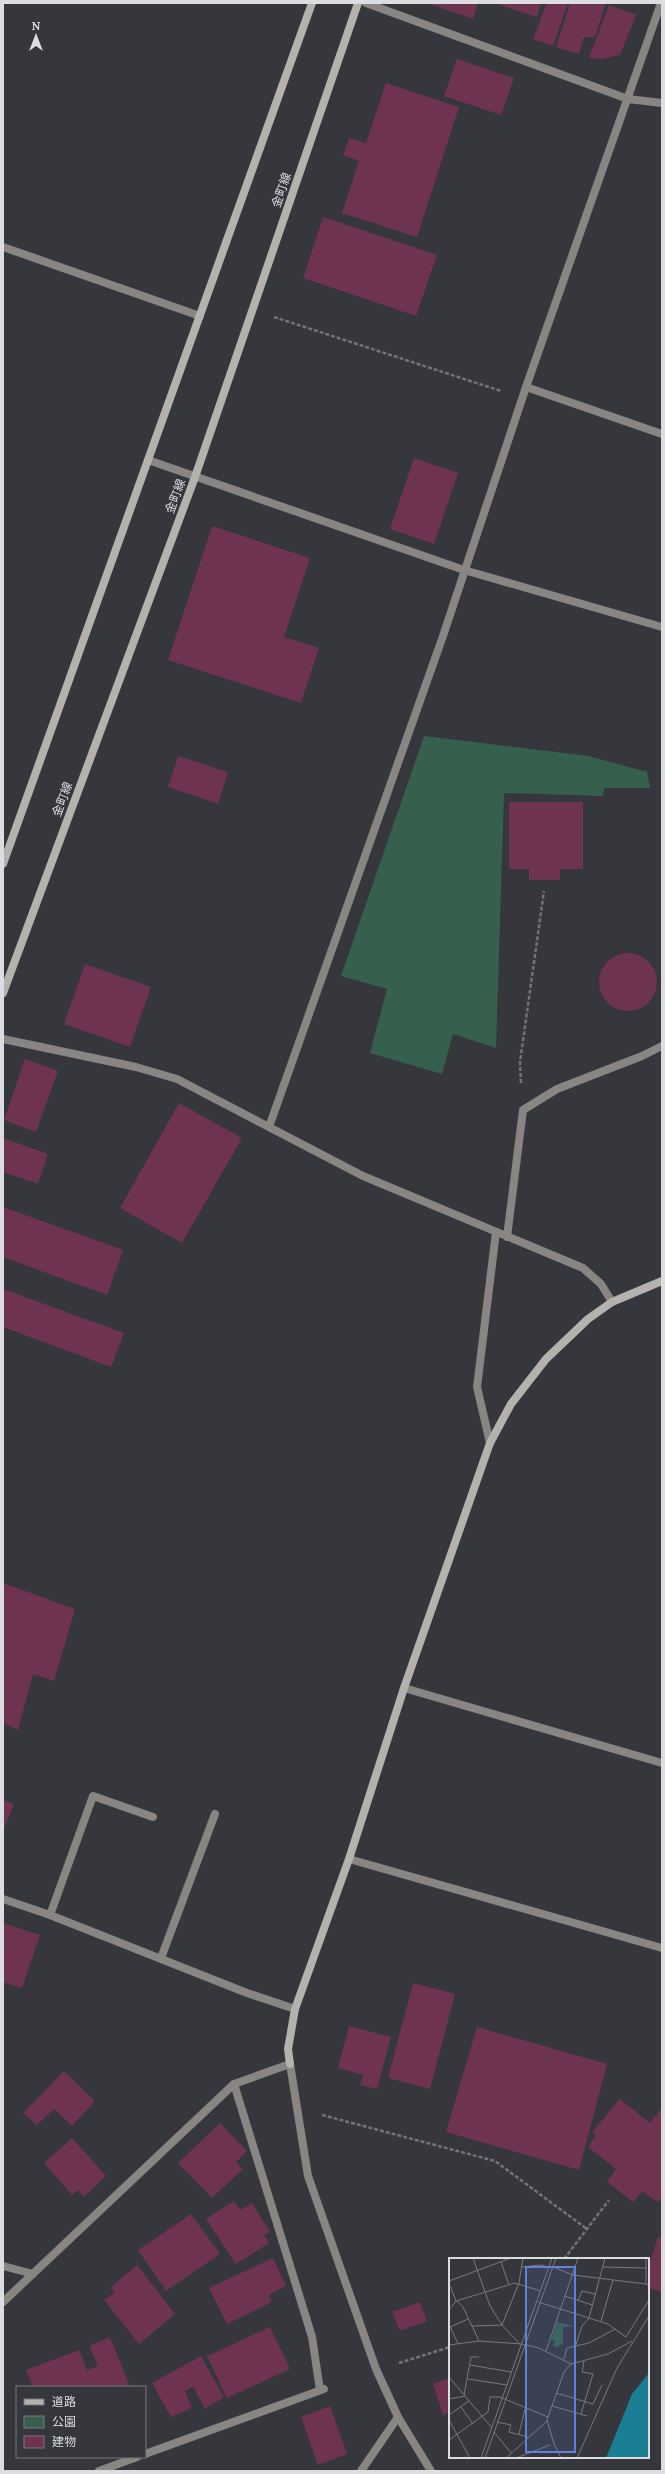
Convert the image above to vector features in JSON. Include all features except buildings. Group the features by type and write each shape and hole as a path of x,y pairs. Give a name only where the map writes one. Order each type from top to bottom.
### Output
{"main road":[{"path":"3,864 312,3"},
{"name":"金町線","path":"3,993 195,477 358,3"},
{"path":"290,2064 288,2049 295,2009 349,1859 404,1688 490,1442 511,1404 546,1359 588,1319 612,1302 662,1281"}],"street":[{"path":"366,3 628,99 662,104"},
{"path":"269,1127 443,636 526,387 661,3"},
{"path":"3,247 200,316"},
{"path":"526,387 662,434"},
{"path":"148,460 464,570 662,627"},
{"path":"3,1039 136,1067 177,1078 363,1176 583,1268 601,1284 612,1302"},
{"path":"508,1237 522,1110 556,1089 642,1056 662,1046"},
{"path":"490,1442 477,1386 496,1232"},
{"path":"404,1688 662,1763"},
{"path":"50,1915 93,1796 153,1817"},
{"path":"161,1958 215,1814"},
{"path":"349,1859 662,1948"},
{"path":"3,1899 50,1915 247,1993 295,2009"},
{"path":"3,2302 234,2084 290,2064 308,2176 376,2370 398,2416 431,2471"},
{"path":"146,2454 322,2389 312,2337 234,2084"},
{"path":"3,2266 33,2274"},
{"path":"361,2471 398,2416"},
{"path":"99,2471 134,2458"}],"path":[{"path":"253,309 523,398"},
{"path":"522,1110 520,1062 544,892"},
{"path":"297,2108 495,2161 587,2229"},
{"path":"565,2258 609,2200"},
{"path":"376,2370 449,2347"}],"green space":[{"path":"424,736 588,756 647,772 650,788 604,788 603,796 504,793 496,1048 453,1034 442,1074 370,1053 387,989 341,976"}]}
